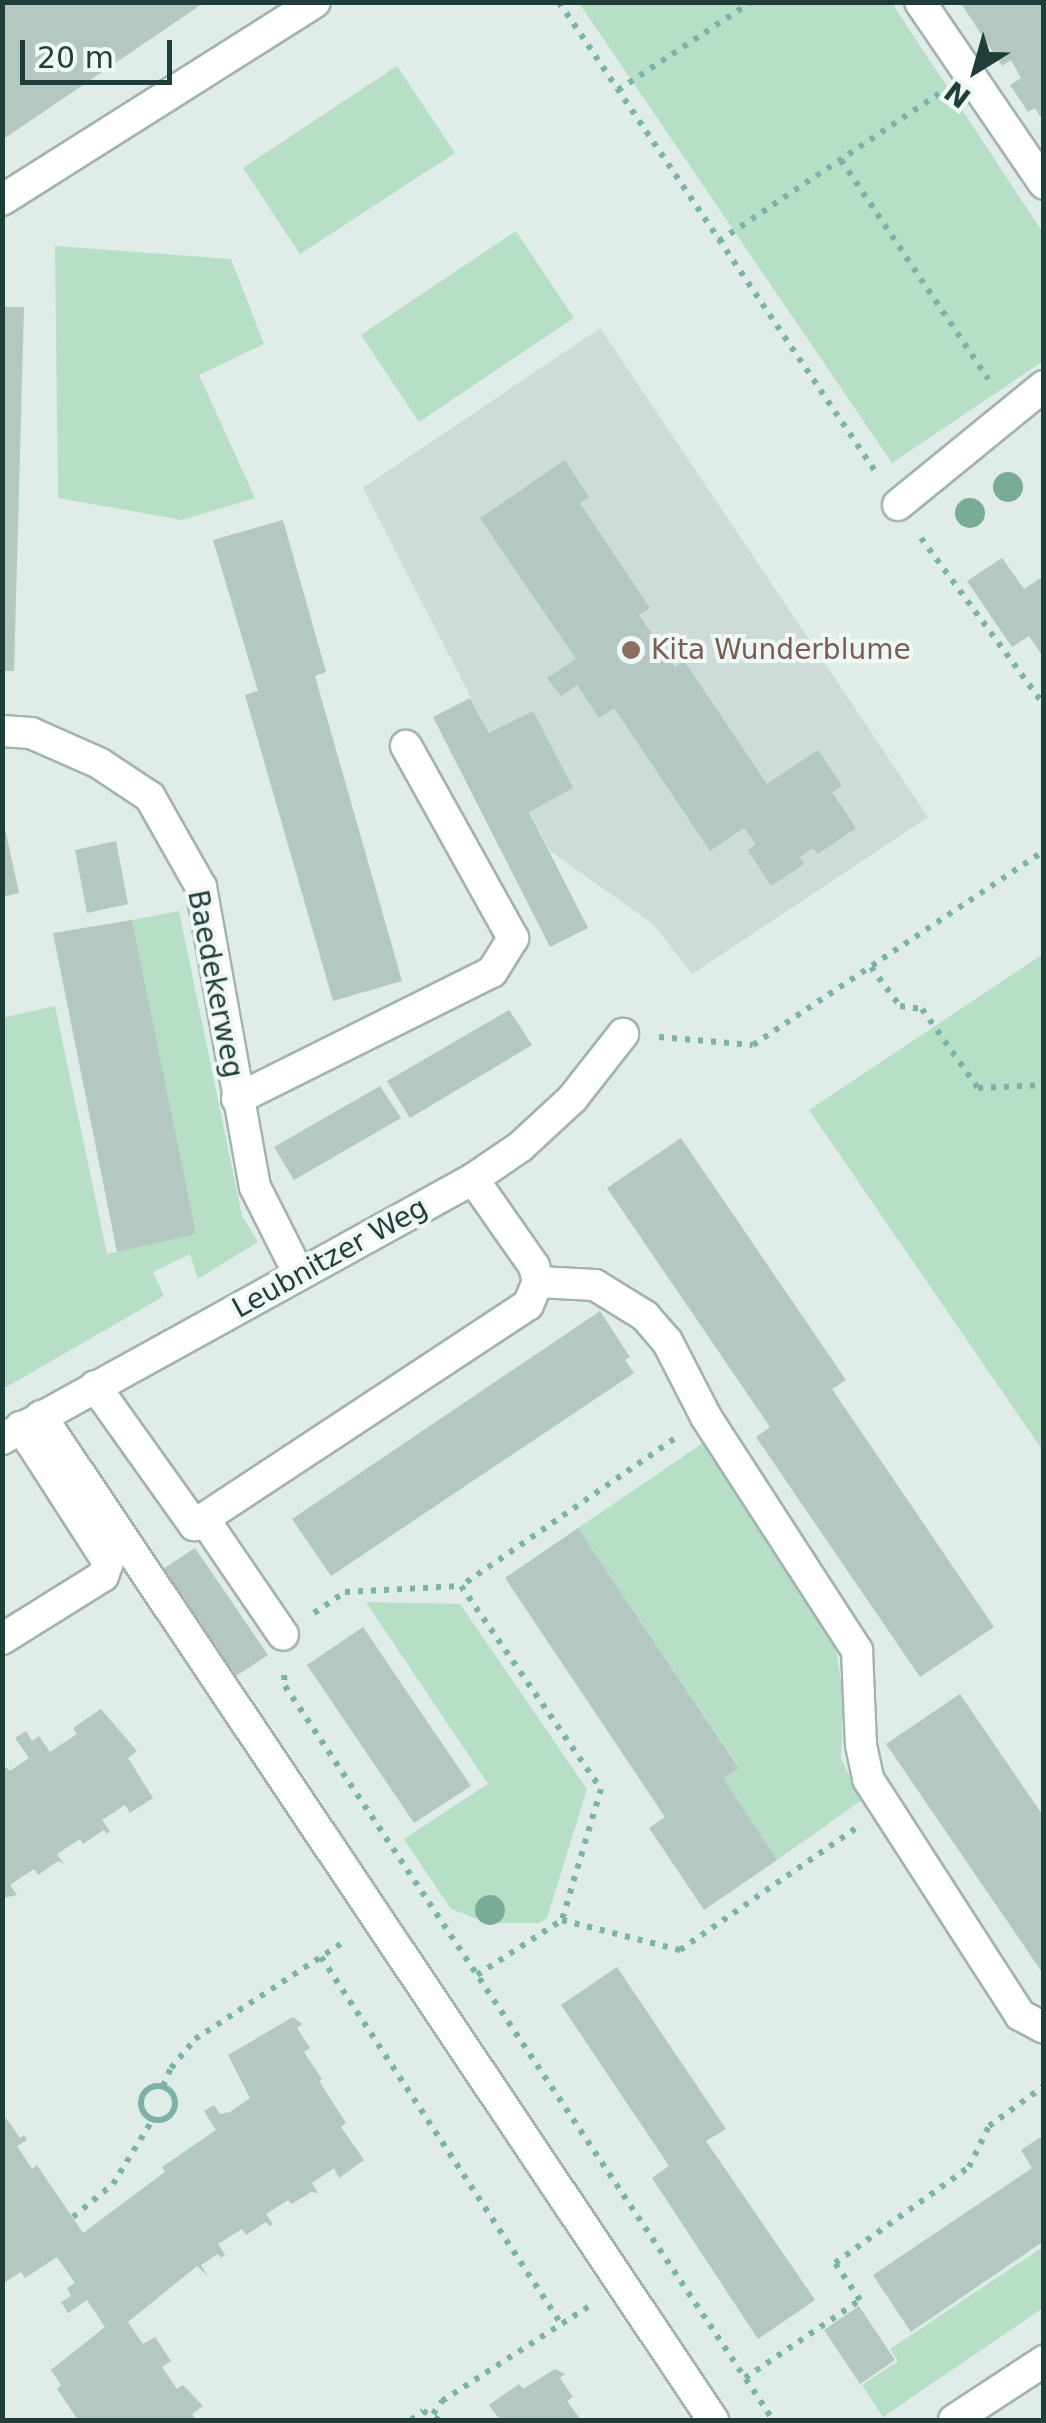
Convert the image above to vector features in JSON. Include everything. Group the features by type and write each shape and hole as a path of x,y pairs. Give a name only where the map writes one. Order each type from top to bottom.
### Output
{"street":[{"path":"2,200 315,2"},
{"path":"920,2 1044,184"},
{"path":"898,506 1044,386"},
{"name":"Baedekerweg","path":"2,731 30,733 98,763 150,797 201,887 255,1187 299,1274"},
{"path":"237,1099 492,972 512,938 406,746"},
{"name":"Leubnitzer Weg","path":"22,1427 473,1179 520,1147 572,1099 623,1034"},
{"path":"96,1386 194,1526 528,1305 538,1282 534,1266 473,1179"},
{"path":"538,1282 595,1285 644,1316 690,1378 706,1417 857,1650 861,1745 868,1780 1020,2015 1044,2028"},
{"path":"2,1639 103,1576 108,1562 22,1427"},
{"path":"22,1427 379,1920 713,2420"},
{"path":"204,1518 283,1635"},
{"path":"954,2420 1044,2360"}],"path":[{"path":"558,2 898,506 1003,655 1044,705"},
{"path":"618,90 752,2"},
{"path":"719,241 969,74"},
{"path":"840,160 1011,412"},
{"path":"623,1034 753,1044 1044,851"},
{"path":"871,967 900,1006 922,1009 978,1088 1044,1085"},
{"path":"706,1417 461,1586 345,1592 283,1635 285,1686 773,2420"},
{"path":"461,1586 602,1789 562,1920 477,1974"},
{"path":"562,1920 680,1950 886,1807"},
{"path":"164,2086 171,2068 194,2039 379,1920"},
{"path":"321,1957 561,2324"},
{"path":"153,2120 142,2109 142,2098 148,2089 164,2086"},
{"path":"153,2120 164,2119 173,2110 174,2099 164,2086"},
{"path":"745,2378 860,2300 836,2263 969,2168 989,2126 1044,2086"},
{"path":"73,2217 113,2184 153,2120"},
{"path":"432,2414 442,2402 622,2284"},
{"path":"411,2420 418,2412 432,2414 439,2420"}],"shaded area":[{"name":"Kita Wunderblume","path":"600,328 928,817 692,974 653,924 550,851 363,488"}],"green space":[{"path":"579,3 892,3 1043,233 1043,361 892,463"},
{"path":"397,66 455,153 300,254 243,168"},
{"path":"516,231 574,318 419,422 361,335"},
{"path":"55,246 231,259 264,344 199,375 255,498 182,520 58,498"},
{"path":"179,911 242,1216 258,1242 198,1279 190,1254 153,1272 164,1296 3,1389 2,1018 55,1006 107,1254 195,1234 132,920"},
{"path":"1043,954 1043,1451 809,1110"},
{"path":"703,1443 835,1646 844,1696 841,1759 862,1800 777,1860 723,1778 739,1767 578,1528"},
{"path":"366,1602 460,1604 587,1789 547,1918 539,1923 488,1923 451,1909 404,1839 488,1784"},
{"path":"1043,2247 1043,2308 883,2417 862,2385 898,2361 890,2349"}],"building":[{"path":"2,2 205,2 2,140"},
{"path":"960,2 1044,2 1044,122 1035,108 1028,112 1010,85 1021,78 1011,60 1002,66"},
{"path":"2,307 24,307 14,671 2,671"},
{"path":"565,460 589,497 580,503 650,608 639,615 675,667 684,661 767,784 818,750 842,786 832,792 856,828 818,854 813,848 800,857 804,864 771,886 748,850 756,844 744,828 710,851 614,708 599,718 577,685 561,696 547,678 576,659 480,518"},
{"path":"283,520 326,672 315,676 402,981 333,1001 245,695 258,691 213,540"},
{"path":"1002,558 1024,589 1044,576 1044,658 1029,636 1012,647 967,581"},
{"path":"470,698 489,733 533,711 573,788 529,812 588,928 550,947 433,717"},
{"path":"2,815 19,893 2,897"},
{"path":"116,841 128,904 87,913 75,850"},
{"path":"132,920 196,1234 117,1252 53,933"},
{"path":"509,1010 532,1045 410,1118 387,1081"},
{"path":"380,1086 401,1118 294,1180 274,1147"},
{"path":"681,1138 846,1380 832,1389 994,1627 920,1677 756,1437 770,1427 607,1188"},
{"path":"600,1311 630,1357 625,1360 634,1373 331,1576 292,1519"},
{"path":"578,1528 739,1768 723,1778 777,1860 704,1910 649,1828 665,1817 505,1578"},
{"path":"195,1548 268,1655 233,1678 160,1571"},
{"path":"363,1627 471,1786 414,1823 307,1665"},
{"path":"960,1694 1044,1817 1044,1975 886,1744"},
{"path":"101,1709 137,1751 128,1758 153,1798 130,1813 125,1805 102,1820 110,1831 107,1834 104,1830 83,1844 80,1839 57,1854 64,1864 58,1861 38,1875 34,1869 10,1885 17,1895 2,1898 2,1769 10,1771 29,1758 15,1738 26,1731 32,1741 39,1736 50,1752 77,1734 73,1728"},
{"path":"617,1967 726,2129 706,2141 815,2300 758,2339 652,2178 669,2166 561,2005"},
{"path":"293,2017 302,2024 297,2028 310,2048 304,2052 346,2123 341,2127 364,2160 339,2178 334,2168 312,2183 318,2193 311,2192 292,2204 288,2200 266,2214 273,2224 269,2226 266,2222 246,2235 242,2229 218,2244 225,2255 221,2258 218,2254 201,2265 208,2276 197,2266 128,2322 143,2344 155,2337 171,2361 162,2367 177,2389 183,2385 203,2406 192,2414 196,2420 78,2420 57,2389 61,2385 51,2370 105,2327 87,2300 68,2313 61,2302 71,2296 67,2288 75,2283 57,2257 25,2278 21,2272 2,2284 2,2120 6,2118 20,2138 24,2135 27,2140 17,2146 32,2169 37,2165 83,2233 165,2172 162,2167 216,2130 204,2111 214,2105 220,2114 230,2112 250,2098 228,2055"},
{"path":"1044,2135 1044,2241 911,2332 873,2275 1032,2168 1021,2150"},
{"path":"859,2306 895,2360 860,2384 824,2330"},
{"path":"555,2369 565,2374 560,2378 573,2397 567,2401 581,2420 500,2420 489,2405 519,2384 523,2389"}],"place":[{"name":"Kita Wunderblume","path":"631,650"}]}
